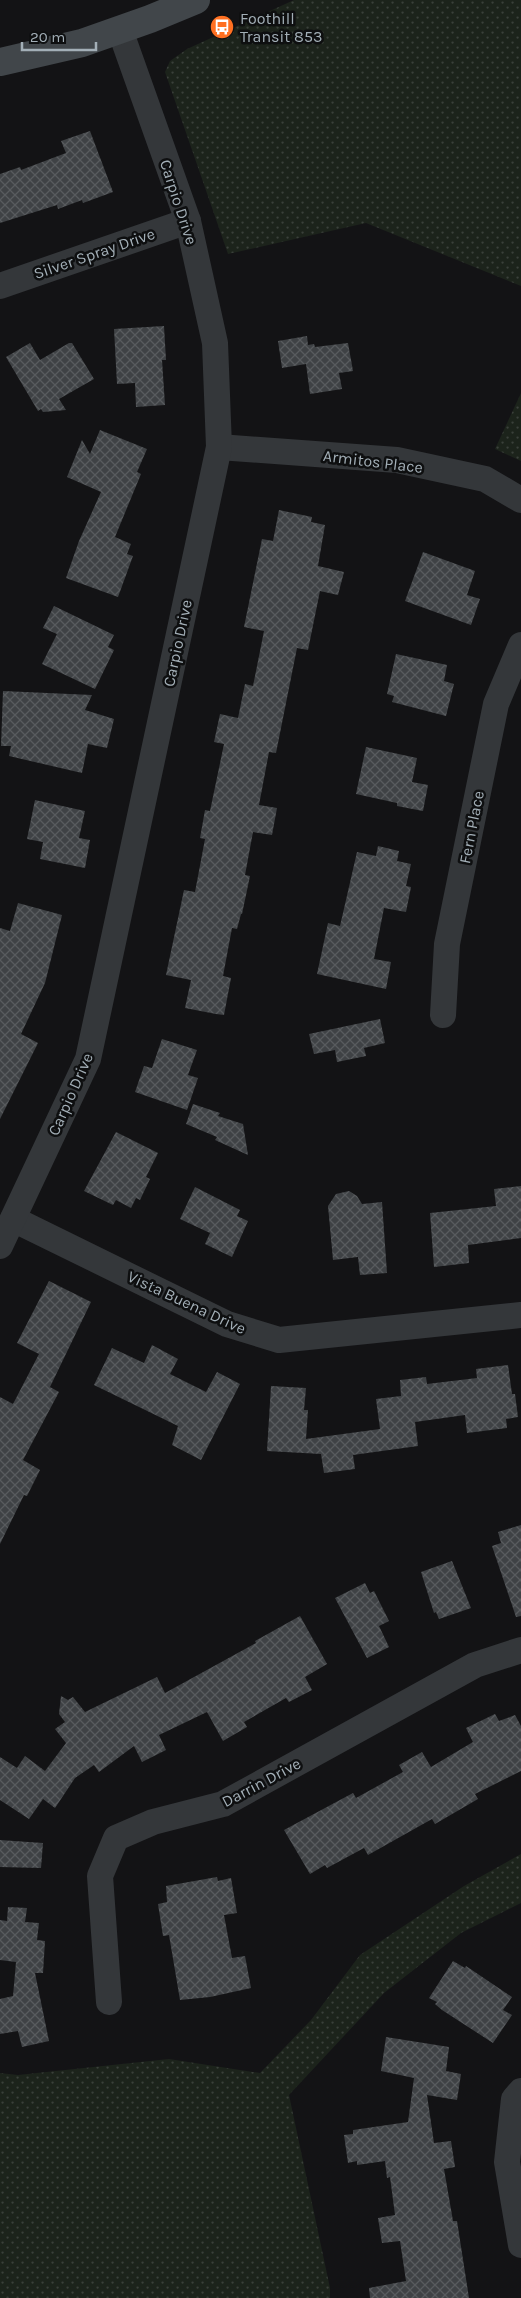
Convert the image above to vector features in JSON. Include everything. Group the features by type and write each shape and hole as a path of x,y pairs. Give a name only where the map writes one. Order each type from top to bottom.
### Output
{"main road":[{"path":"0,62 82,43 196,0"}],"street":[{"name":"Carpio Drive","path":"0,1246 88,1059 219,446 215,342 188,221 120,30"},
{"name":"Silver Spray Drive","path":"0,286 188,221"},
{"name":"Armitos Place","path":"219,446 397,460 485,480 521,500"},
{"name":"Fern Place","path":"443,1015 447,944 496,704 521,645"},
{"name":"Vista Buena Drive","path":"13,1219 227,1324 280,1340 521,1315"},
{"name":"Darrin Drive","path":"109,2002 100,1876 116,1838 153,1822 223,1804 475,1665 521,1650"},
{"path":"521,2090 514,2099 507,2162 521,2244"}],"shaded area":[{"path":"294,0 521,0 521,286 366,223 228,254 165,72 170,61 187,49"},
{"path":"521,393 521,461 495,449"},
{"path":"521,1854 521,1903 461,1933 384,1993 289,2095 330,2288 330,2298 0,2298 0,2073 18,2075 169,2059 260,2073 311,2020 360,1955 464,1886"}],"building":[{"path":"90,131 113,192 83,203 82,200 58,209 57,205 0,223 0,174 20,167 21,170 66,153 61,141"},
{"path":"164,326 166,360 162,360 165,405 136,407 135,383 117,384 114,329"},
{"path":"307,336 308,345 314,344 315,347 348,343 353,371 339,373 342,389 310,394 306,364 282,368 278,341"},
{"path":"30,343 40,360 72,343 94,379 59,399 66,410 43,412 41,409 38,411 6,357"},
{"path":"100,430 147,449 137,472 141,474 115,537 131,544 127,554 133,556 118,597 66,578 79,541 101,492 67,477 82,440 90,454"},
{"path":"279,510 312,517 311,522 325,525 318,566 344,572 338,595 320,591 308,650 297,648 276,753 269,752 259,805 277,808 272,835 253,832 245,875 250,876 237,929 232,928 223,976 231,978 224,1015 185,1008 191,980 166,975 184,890 195,892 205,839 200,838 205,810 210,811 224,744 214,742 220,714 238,718 245,684 253,686 264,631 244,627 262,539 273,541"},
{"path":"423,552 475,571 467,595 480,599 471,625 405,601"},
{"path":"54,606 114,635 108,647 114,650 95,689 42,664 57,634 43,628"},
{"path":"396,654 447,665 444,681 454,684 446,716 392,702 394,696 387,694"},
{"path":"3,691 92,695 85,710 114,719 107,748 88,744 82,773 9,756 11,746 1,746"},
{"path":"366,747 417,758 412,782 428,785 423,811 397,806 397,803 356,794"},
{"path":"35,800 85,811 79,838 90,840 85,868 40,859 43,842 27,839"},
{"path":"378,846 399,851 397,861 411,864 406,886 411,887 406,912 384,908 374,959 391,962 386,989 317,974 328,923 340,926 357,852 376,856"},
{"path":"18,903 62,915 45,983 21,1034 38,1043 0,1119 0,928 10,931"},
{"path":"380,1019 385,1043 364,1048 366,1056 337,1062 335,1050 314,1054 309,1034"},
{"path":"162,1039 197,1050 188,1075 198,1078 187,1110 135,1092 144,1066 152,1068"},
{"path":"193,1104 220,1113 218,1116 243,1124 248,1155 215,1140 217,1137 186,1124"},
{"path":"116,1132 158,1153 146,1177 150,1179 140,1200 136,1198 131,1208 116,1200 113,1205 84,1191"},
{"path":"521,1186 521,1238 468,1245 469,1263 434,1267 430,1213 496,1206 494,1189"},
{"path":"195,1187 240,1210 237,1216 248,1221 232,1257 205,1244 210,1233 180,1219"},
{"path":"349,1191 357,1196 362,1204 382,1202 387,1273 360,1275 358,1257 333,1260 328,1206 336,1194"},
{"path":"49,1281 91,1302 50,1387 59,1392 23,1460 40,1470 27,1496 24,1495 0,1544 0,1397 13,1404 39,1354 17,1343"},
{"path":"152,1345 178,1359 170,1374 206,1392 217,1372 240,1384 201,1460 172,1445 178,1426 94,1385 112,1348 144,1363"},
{"path":"508,1365 512,1394 515,1394 518,1417 506,1419 507,1428 467,1433 465,1415 415,1422 418,1446 353,1455 355,1469 324,1473 321,1454 267,1451 271,1386 306,1388 304,1410 308,1410 306,1439 380,1429 376,1399 401,1396 400,1380 426,1377 427,1384 477,1378 476,1369"},
{"path":"521,1525 521,1616 516,1617 492,1546 501,1543 498,1532"},
{"path":"452,1561 471,1608 439,1619 436,1612 434,1613 421,1572"},
{"path":"365,1583 370,1593 374,1591 389,1621 379,1626 389,1647 367,1658 335,1598"},
{"path":"300,1616 327,1664 305,1677 312,1690 289,1702 286,1698 244,1722 247,1727 223,1741 207,1712 159,1735 166,1750 142,1762 134,1746 99,1772 94,1765 75,1778 55,1808 43,1799 29,1819 0,1800 0,1757 17,1768 25,1756 45,1771 66,1743 55,1729 65,1722 59,1714 61,1696 68,1700 73,1697 85,1712 157,1677 165,1693 256,1643 255,1641"},
{"path":"495,1714 499,1721 515,1715 521,1726 521,1771 475,1794 478,1799 435,1824 432,1819 368,1855 364,1848 327,1868 325,1865 310,1874 284,1830 353,1793 356,1798 403,1772 399,1765 422,1752 431,1767 473,1742 466,1728"},
{"path":"0,1840 43,1843 41,1868 0,1867"},
{"path":"217,1877 218,1881 231,1878 237,1913 224,1915 232,1958 245,1956 251,1988 210,1997 180,2000 169,1935 163,1936 158,1904 167,1902 166,1886"},
{"path":"8,1907 27,1908 25,1922 39,1923 37,1940 45,1941 43,1973 35,1973 49,2041 22,2047 18,2031 0,2034 0,1999 13,1996 16,1962 0,1960 0,1920 7,1921"},
{"path":"453,1961 465,1968 466,1966 512,1997 503,2010 512,2015 493,2043 442,2010 435,2004 437,2002 429,1998"},
{"path":"386,2037 449,2047 446,2071 461,2074 457,2100 427,2095 434,2143 451,2141 455,2167 444,2169 453,2221 457,2221 469,2298 370,2298 369,2288 406,2281 400,2241 382,2243 378,2218 395,2215 390,2177 387,2178 385,2161 357,2165 357,2161 348,2163 344,2135 353,2134 353,2130 408,2122 414,2078 381,2071"}],"place":[{"name":"Foothill Transit 853","path":"222,27"}]}
